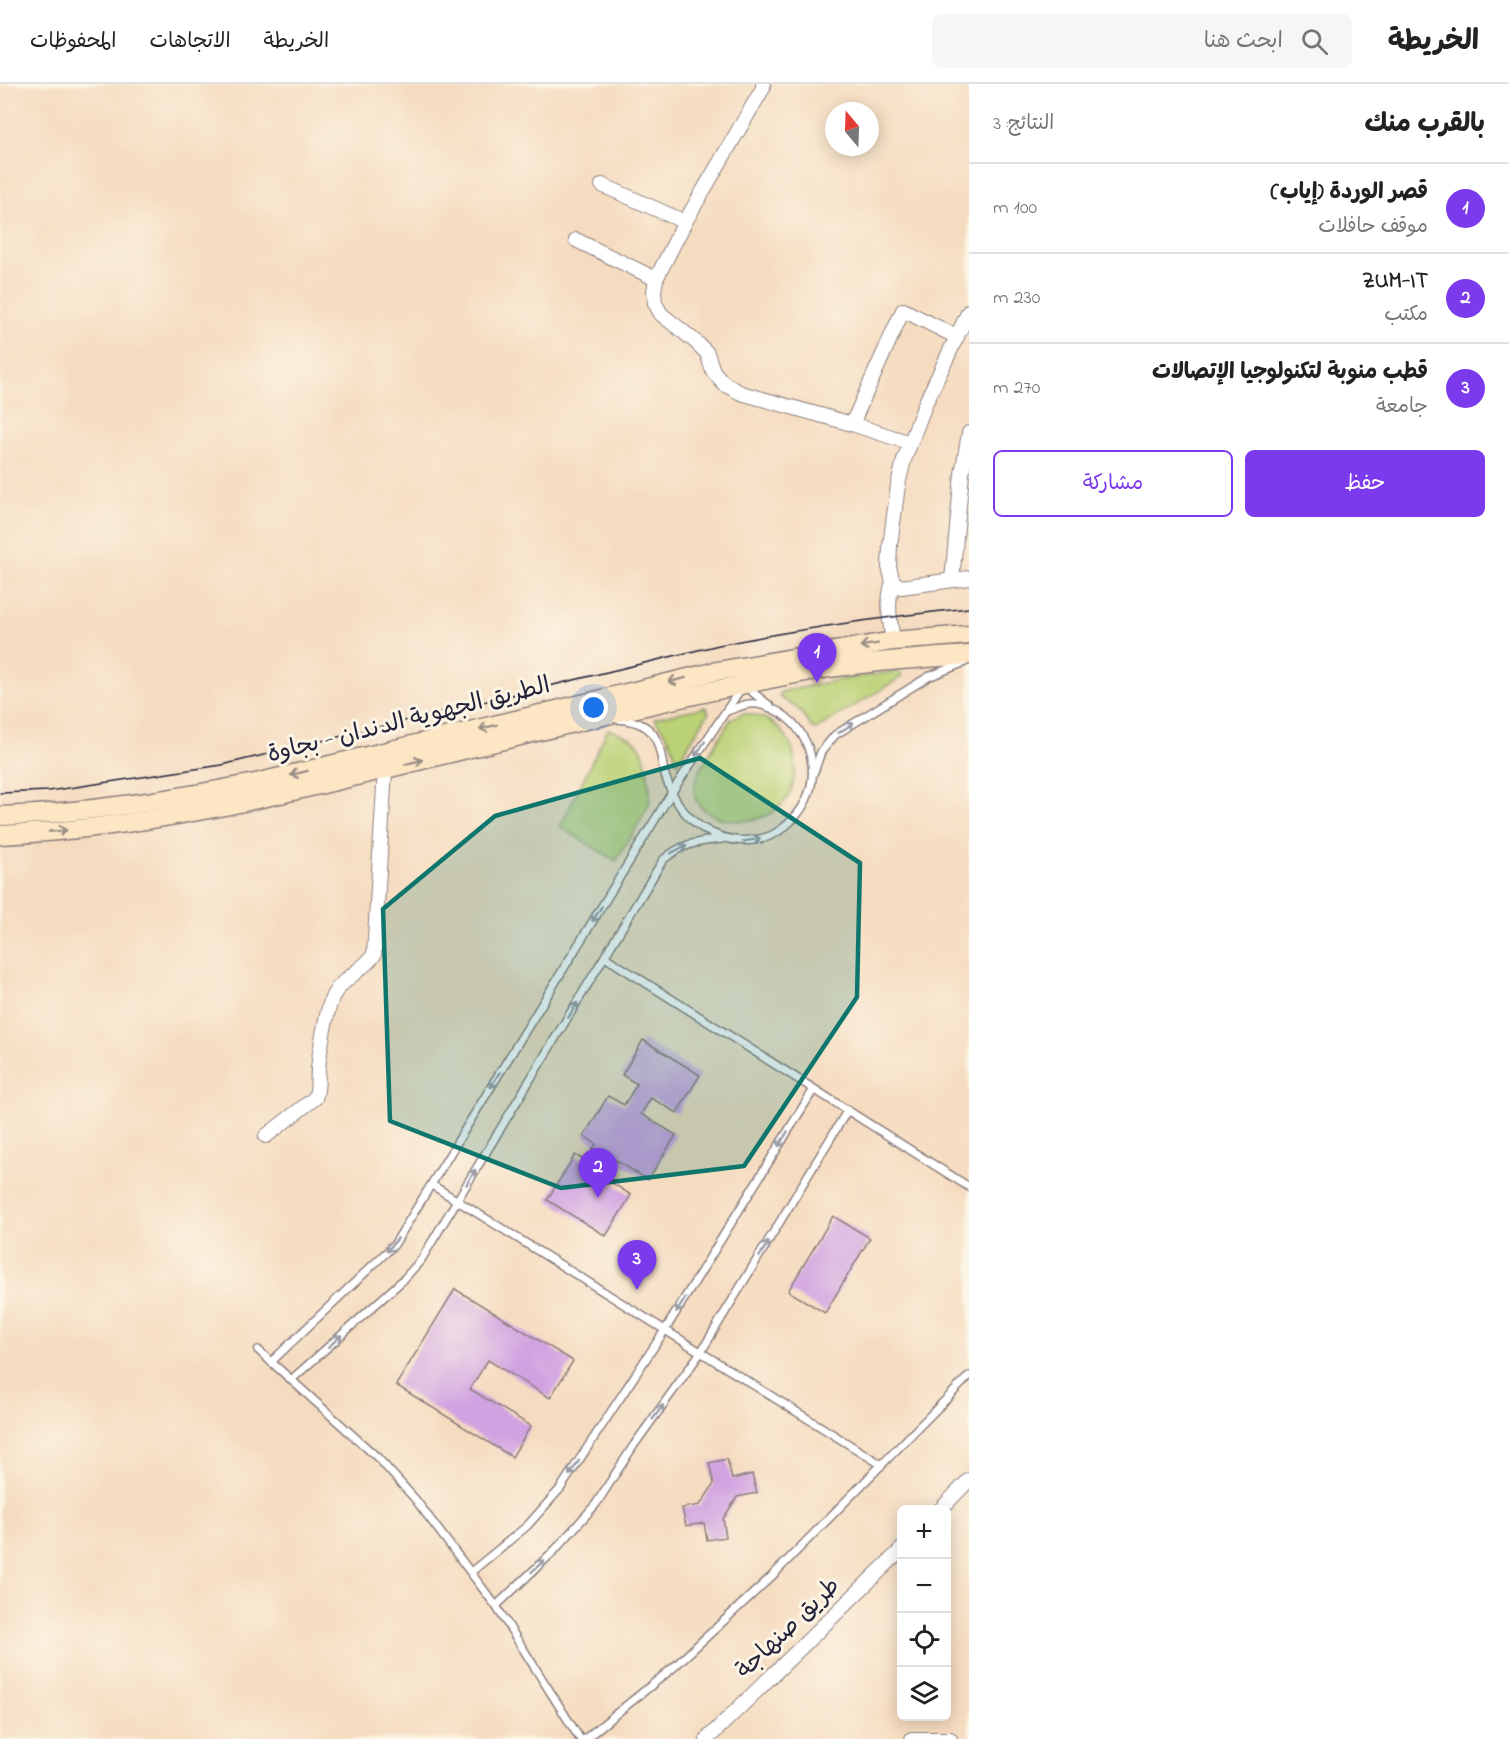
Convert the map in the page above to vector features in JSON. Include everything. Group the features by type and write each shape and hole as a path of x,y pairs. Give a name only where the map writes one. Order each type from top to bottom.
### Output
{"main road":[{"name":"الطريق الجهوية الدندان - بجاوة","path":"0,816 102,808 183,798 249,785 717,671 893,641 969,635"},
{"path":"893,641 894,661"},
{"name":"الطريق الجهوية الدندان - بجاوة","path":"0,835 105,827 186,815 269,798 600,716 743,684 810,671 969,655"}],"street":[{"path":"763,84 763,88 685,222 656,279 655,303 661,314 707,353 713,371 724,384 741,393 910,443"},
{"path":"602,185 685,222"},
{"path":"576,240 656,279"},
{"path":"852,424 903,310 957,337"},
{"path":"893,641 889,616 889,592 893,582 889,567 898,485 910,443 969,311"},
{"path":"952,580 961,486 969,433"},
{"path":"893,582 901,587 969,578"},
{"path":"266,1136 315,1098 330,1001 338,988 374,956 385,769"},
{"path":"944,1505 969,1480"},
{"name":"طريق صنهاجة","path":"707,1739 897,1554"},
{"path":"912,1739 950,1739"}],"lane":[{"path":"271,1362 393,1245 672,792 743,684 756,671 779,659"},
{"path":"291,1380 403,1280 421,1260 663,860 676,849 692,843 722,839 743,842 764,838 783,829 799,814 809,795 821,752 835,735 928,677 969,660"},
{"path":"717,671 733,675 788,718 802,733 811,753 813,774"},
{"path":"726,711 749,704 770,706"},
{"path":"600,716 634,721 646,726 659,745 666,779 687,815 703,830 722,839"},
{"path":"605,957 969,1187"},
{"path":"471,1572 527,1526 560,1489 665,1330 814,1089"},
{"path":"496,1606 555,1550 596,1504 634,1445 701,1352 847,1111"},
{"path":"432,1185 882,1465"},
{"path":"258,1350 378,1458 415,1499 496,1606 543,1677 580,1739"},
{"path":"585,1739 674,1667 772,1576 969,1376"}],"highlighted area":[{"path":"700,758 860,863 857,997 744,1166 561,1188 390,1121 383,909 495,816"}],"green space":[{"path":"898,671 902,676 894,682 816,729 812,728 800,710 779,697 781,692"},
{"path":"705,707 709,712 678,762 676,761 671,743 654,718"},
{"path":"743,713 765,718 782,731 792,748 795,770 786,799 772,812 755,819 736,821 718,817 704,809 695,798 695,783 704,762 731,719"},
{"path":"608,729 638,744 645,757 650,791 650,800 645,813 616,861 560,827"}],"building":[{"path":"643,1040 700,1075 677,1113 651,1098 641,1114 676,1135 648,1180 614,1159 603,1177 631,1195 606,1236 547,1200 575,1155 586,1161 596,1144 584,1136 608,1096 624,1105 637,1084 622,1075"},
{"path":"833,1216 870,1238 825,1313 788,1291"},
{"path":"455,1289 573,1361 550,1398 488,1360 470,1389 531,1426 512,1457 396,1385"},
{"path":"727,1459 732,1479 752,1474 757,1493 737,1497 723,1519 726,1537 707,1540 704,1523 686,1526 682,1508 700,1505 714,1484 709,1463"}],"tram line":[{"path":"0,793 49,791 222,765 719,645 781,633 969,608"}],"place":[{"name":"قصر الوردة (إياب)","path":"817,683"},
{"name":"ZUM-IT","path":"598,1198"},
{"name":"قطب منوبة لتكنولوجيا الإتصالات","path":"637,1290"}]}
